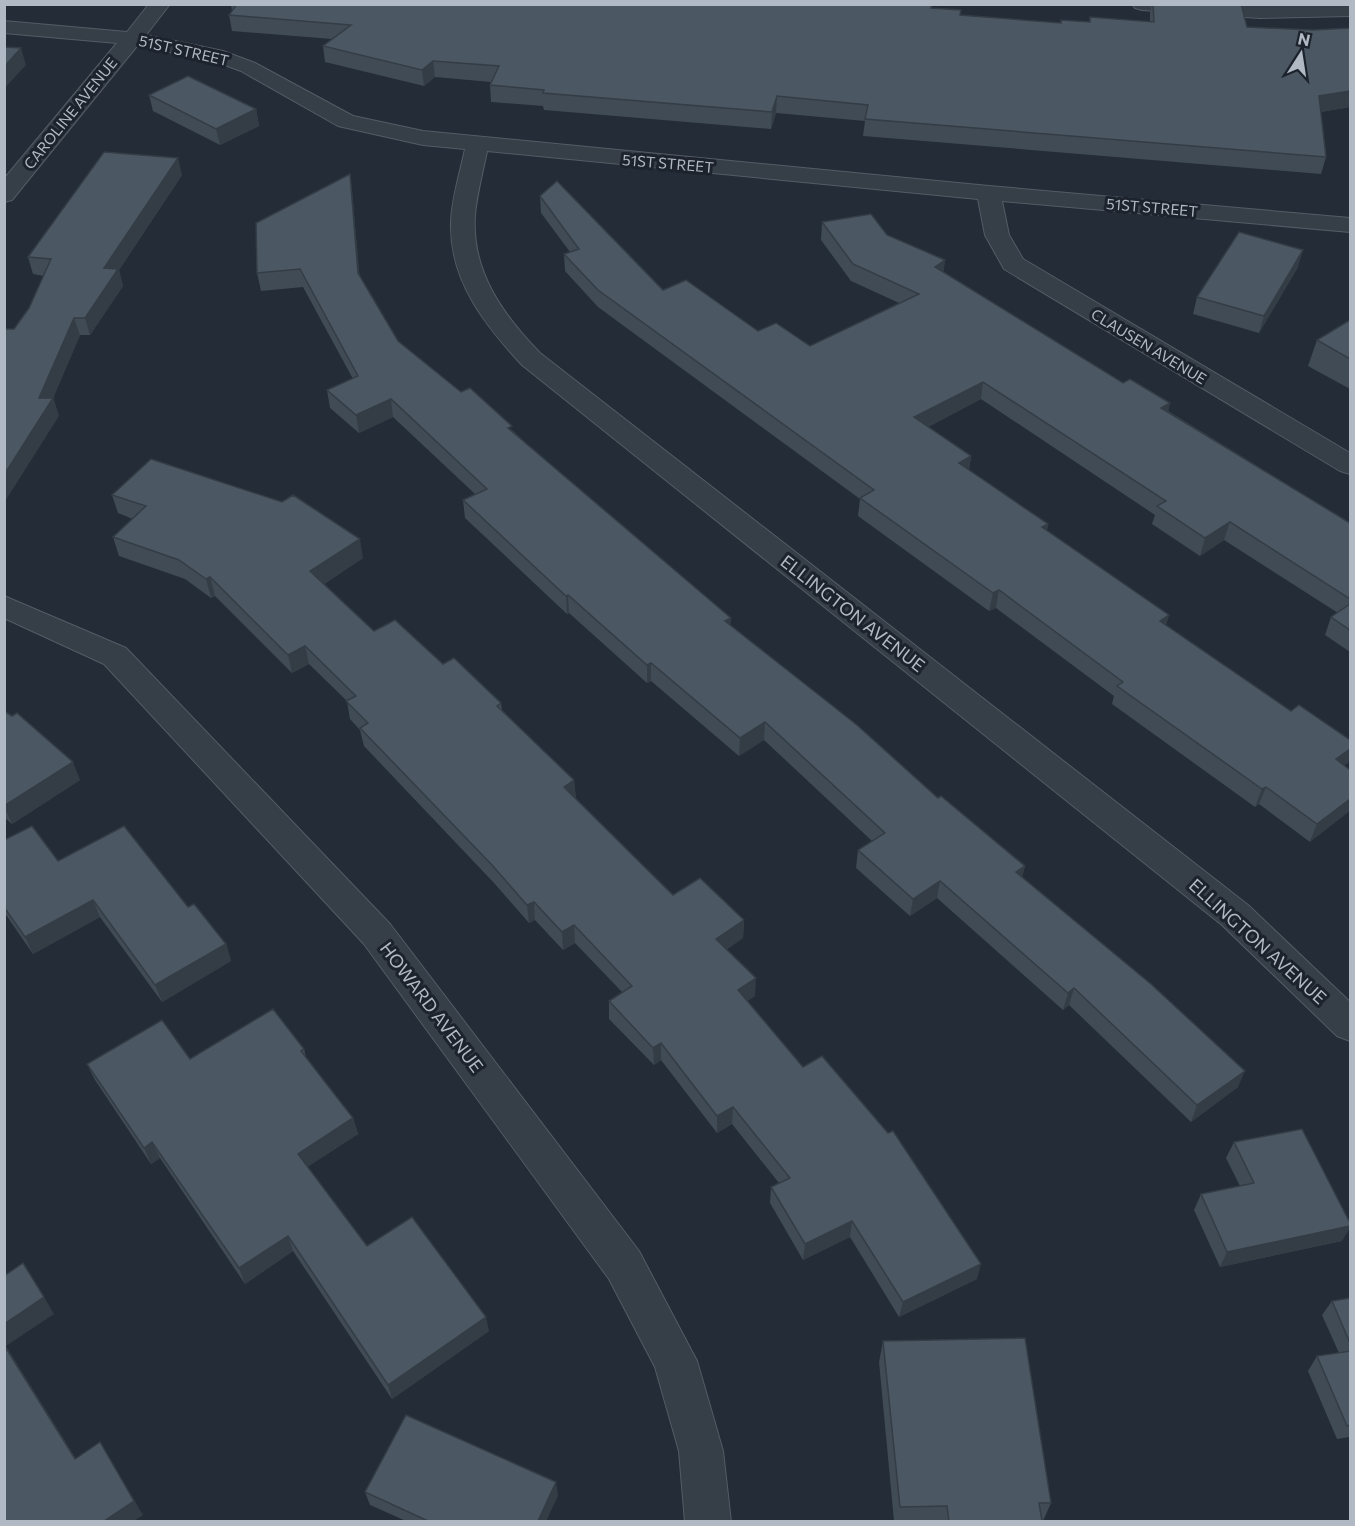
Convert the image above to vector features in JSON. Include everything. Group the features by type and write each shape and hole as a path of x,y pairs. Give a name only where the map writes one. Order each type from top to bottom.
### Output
{"street":[{"name":"CAROLINE AVENUE","path":"4,195 160,4"},
{"path":"1142,4 1260,12 1350,10"},
{"name":"51ST STREET","path":"4,27 130,38 216,55 248,67 346,121 423,138 988,193 1350,225"},
{"name":"ELLINGTON AVENUE","path":"477,145 463,222 465,255 478,293 501,327 531,360 1235,915 1350,1024"},
{"name":"CLAUSEN AVENUE","path":"988,193 997,235 1013,264 1350,465"},
{"name":"HOWARD AVENUE","path":"4,606 115,656 377,934 624,1265 675,1361 701,1451 708,1521"}],"building":[{"path":"237,4 932,4 931,8 961,10 960,15 1061,23 1061,20 1090,22 1090,17 1154,22 1153,4 1241,4 1247,27 1313,30 1350,28 1350,91 1319,96 1326,157 865,119 868,105 777,96 772,112 543,93 544,90 490,85 499,66 433,61 422,70 323,46 351,25 229,15"},
{"path":"4,47 21,48 4,67"},
{"path":"188,76 256,109 216,129 149,95"},
{"path":"104,152 178,158 104,268 118,269 85,318 74,318 39,398 53,398 4,475 4,329 14,329 29,308 51,259 28,257"},
{"path":"350,174 358,273 398,341 461,392 470,388 512,426 508,428 731,618 725,621 857,725 938,798 941,796 1025,866 1016,872 1151,984 1245,1071 1197,1105 1074,988 1068,993 940,881 913,899 858,850 885,833 765,722 740,738 651,663 647,665 568,595 566,596 463,500 487,489 391,399 356,415 327,390 358,376 300,269 257,273 256,223"},
{"path":"557,181 663,290 686,280 758,331 776,323 810,346 919,294 853,264 822,222 871,214 887,235 945,260 935,267 1123,383 1130,379 1170,403 1161,408 1350,523 1350,599 1230,522 1205,538 1157,506 1166,501 983,382 914,417 971,456 959,463 1048,524 1042,527 1169,615 1160,621 1291,711 1299,705 1350,740 1350,749 1336,759 1350,770 1350,799 1317,824 1266,787 1262,789 1117,686 1123,682 999,590 993,593 860,498 874,490 598,290 564,254 579,249 540,196"},
{"path":"1239,232 1303,250 1264,316 1197,297"},
{"path":"1350,320 1350,359 1317,340"},
{"path":"151,459 282,502 293,495 360,539 310,571 374,631 395,620 443,664 454,658 501,703 497,706 574,780 564,787 673,895 700,878 744,920 716,939 756,978 738,990 803,1067 822,1056 888,1133 893,1131 981,1264 903,1302 852,1221 805,1244 771,1187 790,1178 733,1107 717,1116 661,1043 653,1048 609,1001 632,986 574,925 562,932 534,902 527,905 492,865 360,728 368,723 346,701 356,696 305,646 288,655 210,577 206,579 179,560 113,537 146,506 112,495"},
{"path":"1350,604 1350,630 1331,617"},
{"path":"4,711 12,716 17,713 73,762 4,806"},
{"path":"32,826 58,861 124,826 188,907 194,904 226,944 155,985 93,900 25,937 4,907 4,840"},
{"path":"273,1009 304,1049 301,1051 353,1118 298,1154 367,1246 412,1217 486,1317 388,1385 288,1236 239,1268 152,1142 144,1148 87,1064 162,1020 190,1059"},
{"path":"1302,1129 1350,1226 1227,1252 1201,1194 1254,1183 1234,1142"},
{"path":"23,1263 44,1297 4,1324 4,1276"},
{"path":"1350,1298 1350,1343 1332,1301"},
{"path":"1025,1338 1051,1503 1039,1503 1042,1521 949,1521 947,1506 900,1507 883,1341"},
{"path":"4,1345 75,1459 100,1442 134,1501 104,1521 4,1521"},
{"path":"1350,1351 1350,1425 1347,1426 1317,1356"},
{"path":"406,1415 556,1482 538,1521 428,1521 365,1492"}]}
